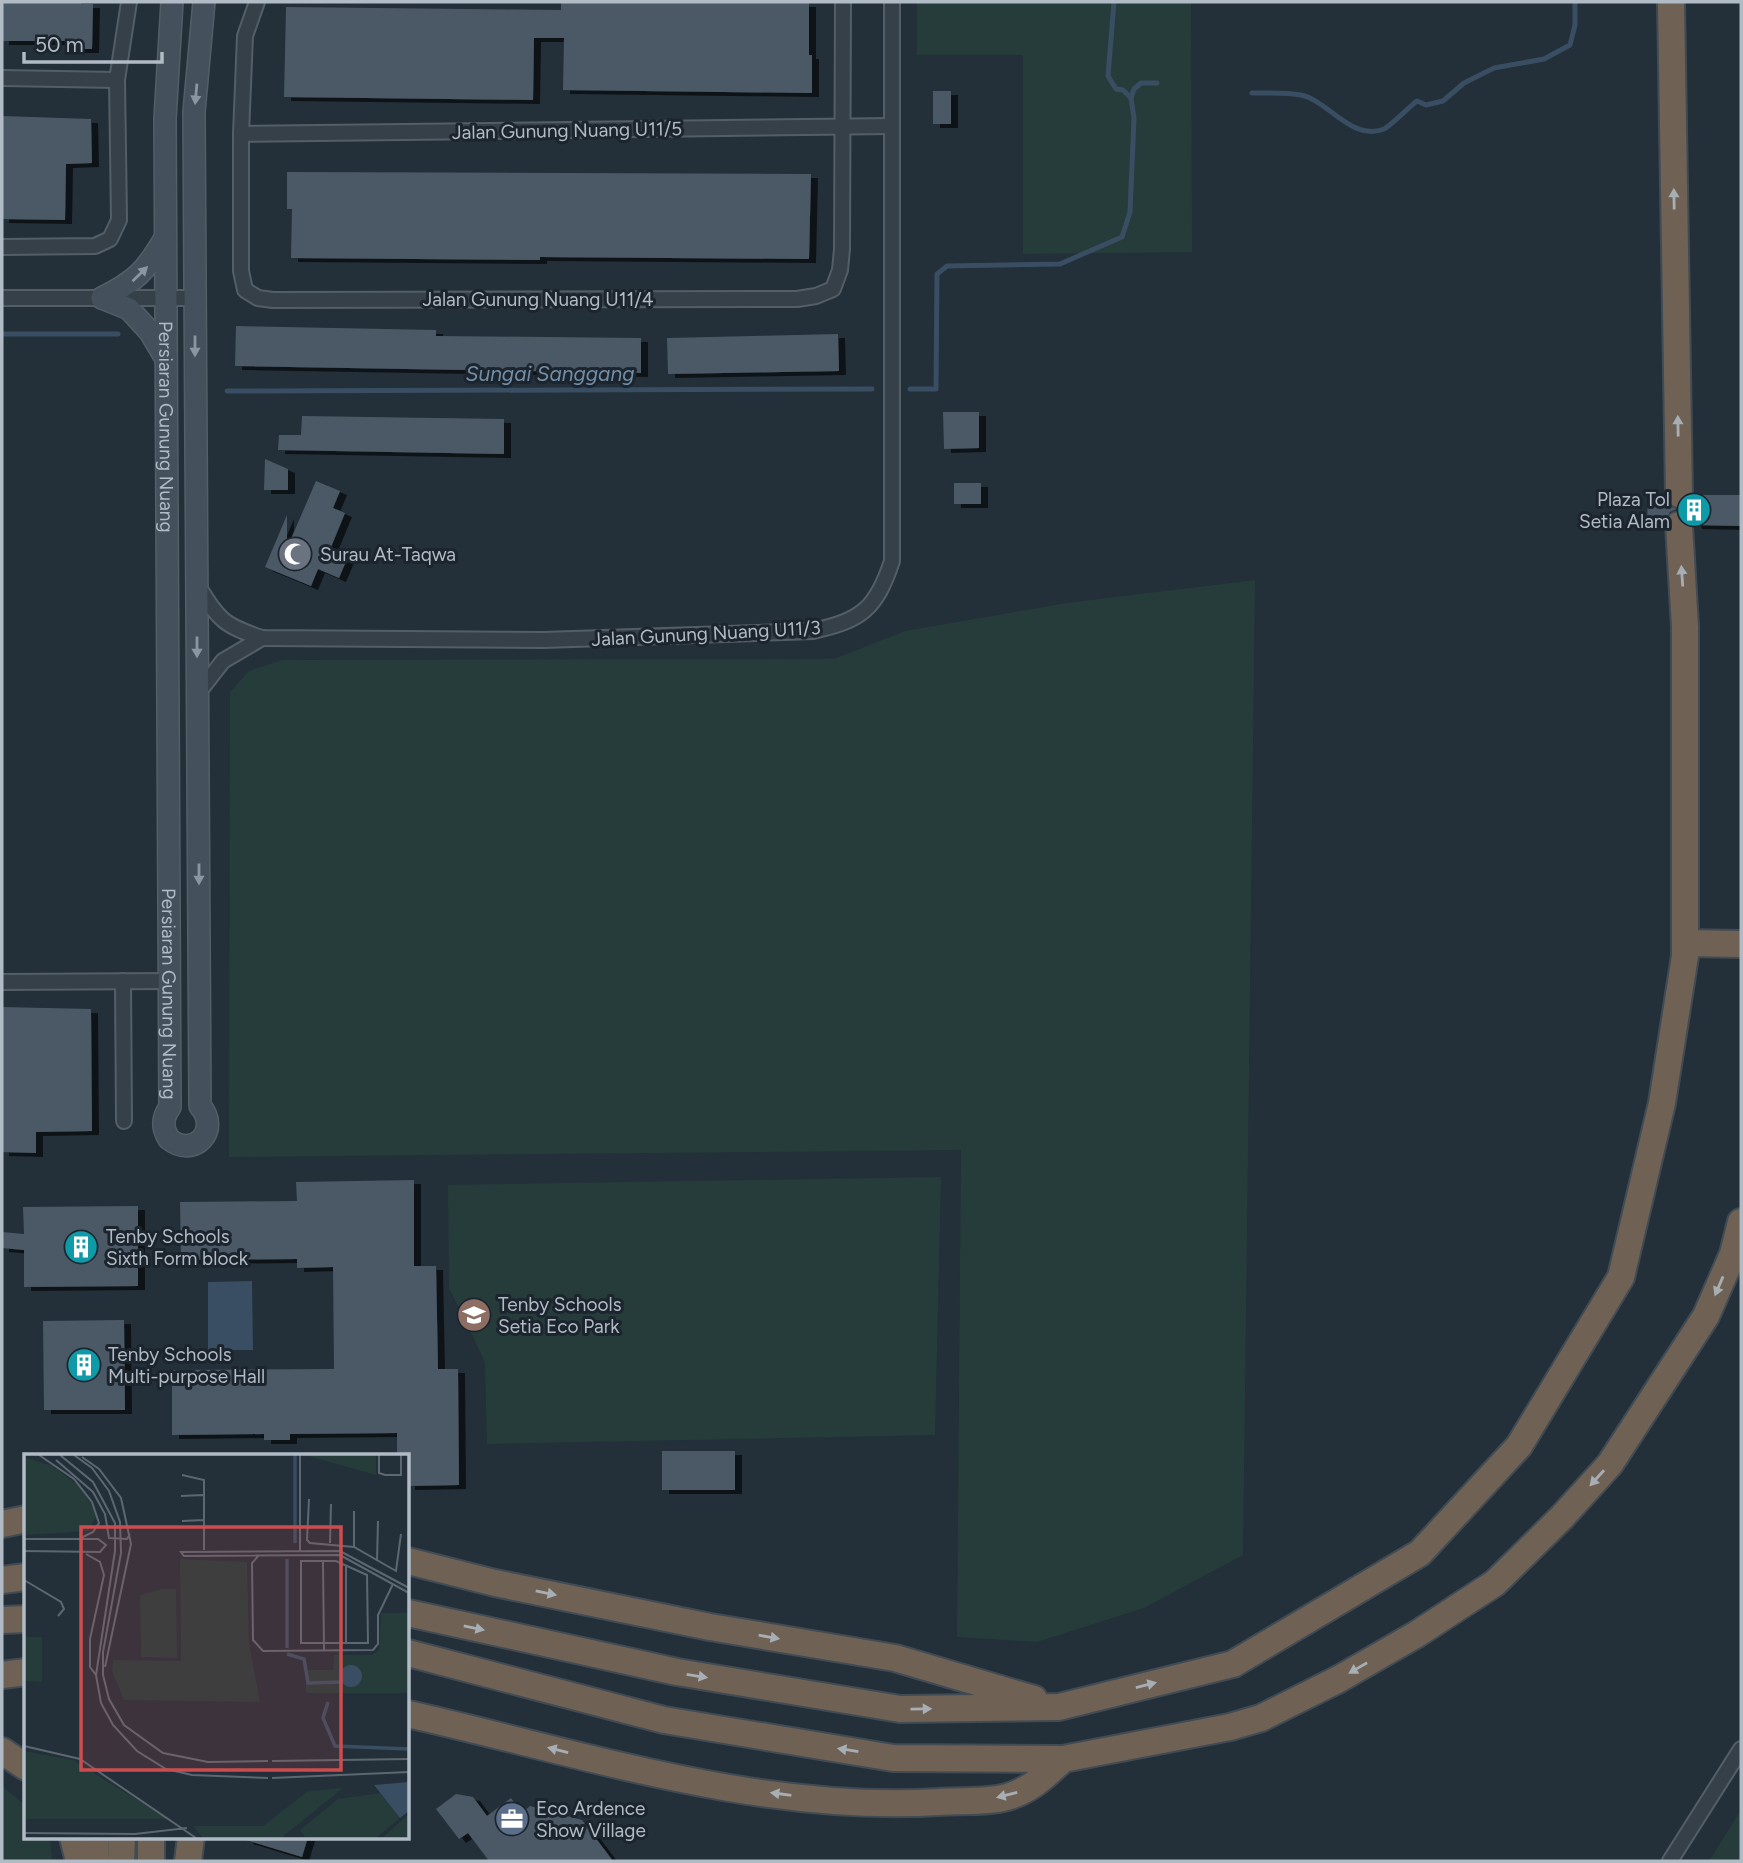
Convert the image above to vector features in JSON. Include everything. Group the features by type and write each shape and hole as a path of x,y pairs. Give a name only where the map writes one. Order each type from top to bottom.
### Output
{"highway":[{"path":"1671,2 1679,494"},
{"path":"410,1613 677,1672 900,1710 1059,1707 1233,1664 1420,1553 1519,1446 1621,1277 1662,1102 1685,956 1685,627 1679,525"},
{"path":"1685,943 1741,944"},
{"path":"410,1654 664,1720 893,1758 1063,1759 1230,1727 1261,1718 1339,1679 1417,1634 1495,1583 1562,1517 1602,1473 1641,1419 1706,1316 1733,1254 1741,1222"},
{"path":"2,1524 24,1519"},
{"path":"410,1562 495,1583 697,1624 895,1658 1059,1707"},
{"path":"2,1580 24,1577"},
{"path":"2,1620 24,1619"},
{"path":"2,1675 24,1672"},
{"path":"410,1714 715,1785 802,1798 891,1805 1005,1798 1034,1786 1063,1759"},
{"path":"2,1751 24,1766"},
{"path":"74,1839 79,1861"},
{"path":"95,1861 96,1839"},
{"path":"121,1861 122,1839"},
{"path":"150,1861 151,1839"},
{"path":"174,1839 175,1861"},
{"path":"187,1861 191,1839"}],"street":[{"path":"2,247 95,246 110,239 119,220 117,80 129,2"},
{"name":"Persiaran Gunung Nuang","path":"172,2 166,119 170,1107 164,1116 163,1124 169,1139 175,1144 190,1146 203,1138 208,1123 207,1115 200,1106 194,112 204,2"},
{"path":"242,134 245,36 257,2"},
{"path":"842,126 843,2"},
{"name":"Jalan Gunung Nuang U11/3","path":"197,583 215,613 233,629 262,638 544,640 813,631 837,626 873,605 884,587 892,561 892,2"},
{"path":"2,78 117,80"},
{"name":"Jalan Gunung Nuang U11/4","path":"242,134 242,271 245,290 258,298 797,299 816,296 833,289 840,270 842,126"},
{"name":"Jalan Gunung Nuang U11/5","path":"242,134 892,126"},
{"path":"102,298 130,284 150,264 166,237"},
{"path":"2,298 195,298"},
{"path":"102,298 129,309 150,332 167,361"},
{"path":"198,693 223,661 262,638"},
{"path":"123,981 124,1121"},
{"path":"2,982 169,981"},
{"path":"1670,1861 1741,1749"}],"green space":[{"path":"917,2 1191,2 1192,252 1023,254 1023,55 917,55"},
{"path":"1255,580 1243,1555 1144,1608 1037,1642 957,1637 961,1150 229,1157 230,692 249,671 282,660 834,659 905,631 1067,603"},
{"path":"941,1177 935,1435 487,1444 485,1362 449,1288 448,1185"},
{"path":"2,1786 24,1804 24,1839 48,1839 52,1861 2,1861"},
{"path":"1741,1810 1741,1861 1709,1861"}],"water":[{"path":"252,1281 253,1350 208,1350 208,1282"}],"building":[{"path":"2,2 93,4 92,49 71,49 71,41 2,41"},
{"path":"561,2 809,3 812,93 563,90 564,38 534,38 533,100 284,97 286,7 561,10"},
{"path":"933,91 951,91 951,124 933,124"},
{"path":"2,116 91,119 92,163 66,164 65,220 2,219"},
{"path":"287,172 811,174 809,259 291,258 292,209 287,209"},
{"path":"236,326 436,330 436,336 641,338 641,373 235,366"},
{"path":"838,334 839,371 668,374 667,338"},
{"path":"943,412 979,412 979,448 944,449"},
{"path":"302,416 504,419 504,454 278,450 279,435 301,435"},
{"path":"265,459 288,469 288,490 264,490"},
{"path":"316,481 340,491 333,508 345,513 329,552 347,559 339,578 318,569 311,586 265,567 287,515 287,548"},
{"path":"954,483 981,483 981,504 954,504"},
{"path":"1648,494 1663,494 1666,503 1677,509 1670,512 1663,524 1647,524"},
{"path":"1695,495 1741,495 1741,526 1695,525 1692,516 1680,510 1692,502"},
{"path":"2,1007 91,1009 92,1131 36,1132 36,1153 2,1152"},
{"path":"414,1180 414,1266 436,1266 438,1369 458,1369 459,1485 410,1486 410,1454 397,1454 397,1433 290,1434 290,1440 264,1440 264,1434 172,1435 172,1370 334,1369 333,1267 297,1268 297,1259 181,1260 180,1202 297,1201 296,1182"},
{"name":"Tenby Schools Sixth Form block","path":"138,1206 138,1286 24,1287 24,1250 2,1248 2,1232 24,1234 23,1207"},
{"name":"Tenby Schools Multi-purpose Hall","path":"124,1320 125,1410 44,1410 43,1321"},
{"path":"662,1451 735,1451 735,1490 662,1490"},
{"path":"456,1794 473,1797 487,1816 511,1798 522,1813 530,1806 582,1820 613,1861 489,1861 468,1833 459,1839 436,1809"},
{"path":"246,1839 307,1839 302,1857"}],"waterway":[{"path":"1114,2 1108,76 1116,89 1123,90 1131,98"},
{"name":"Sungai Sanggang","path":"1252,93 1301,95 1351,126 1372,132 1384,129 1417,101 1426,105 1443,101 1464,83 1494,68 1544,59 1570,45 1575,25 1575,2"},
{"name":"Sungai Sanggang","path":"910,389 936,389 937,274 947,266 1060,264 1122,237 1130,212 1134,118 1131,98 1134,89 1141,83 1157,83"},
{"name":"Sungai Sanggang","path":"2,334 118,334"},
{"name":"Sungai Sanggang","path":"227,391 872,389"}],"place":[{"name":"Plaza Tol Setia Alam","path":"1694,510"},
{"name":"Surau At-Taqwa","path":"295,554"},
{"name":"Tenby Schools Sixth Form block","path":"81,1247"},
{"name":"Tenby Schools Setia Eco Park","path":"474,1315"},
{"name":"Tenby Schools Multi-purpose Hall","path":"84,1365"},
{"name":"Eco Ardence Show Village","path":"512,1819"}]}
